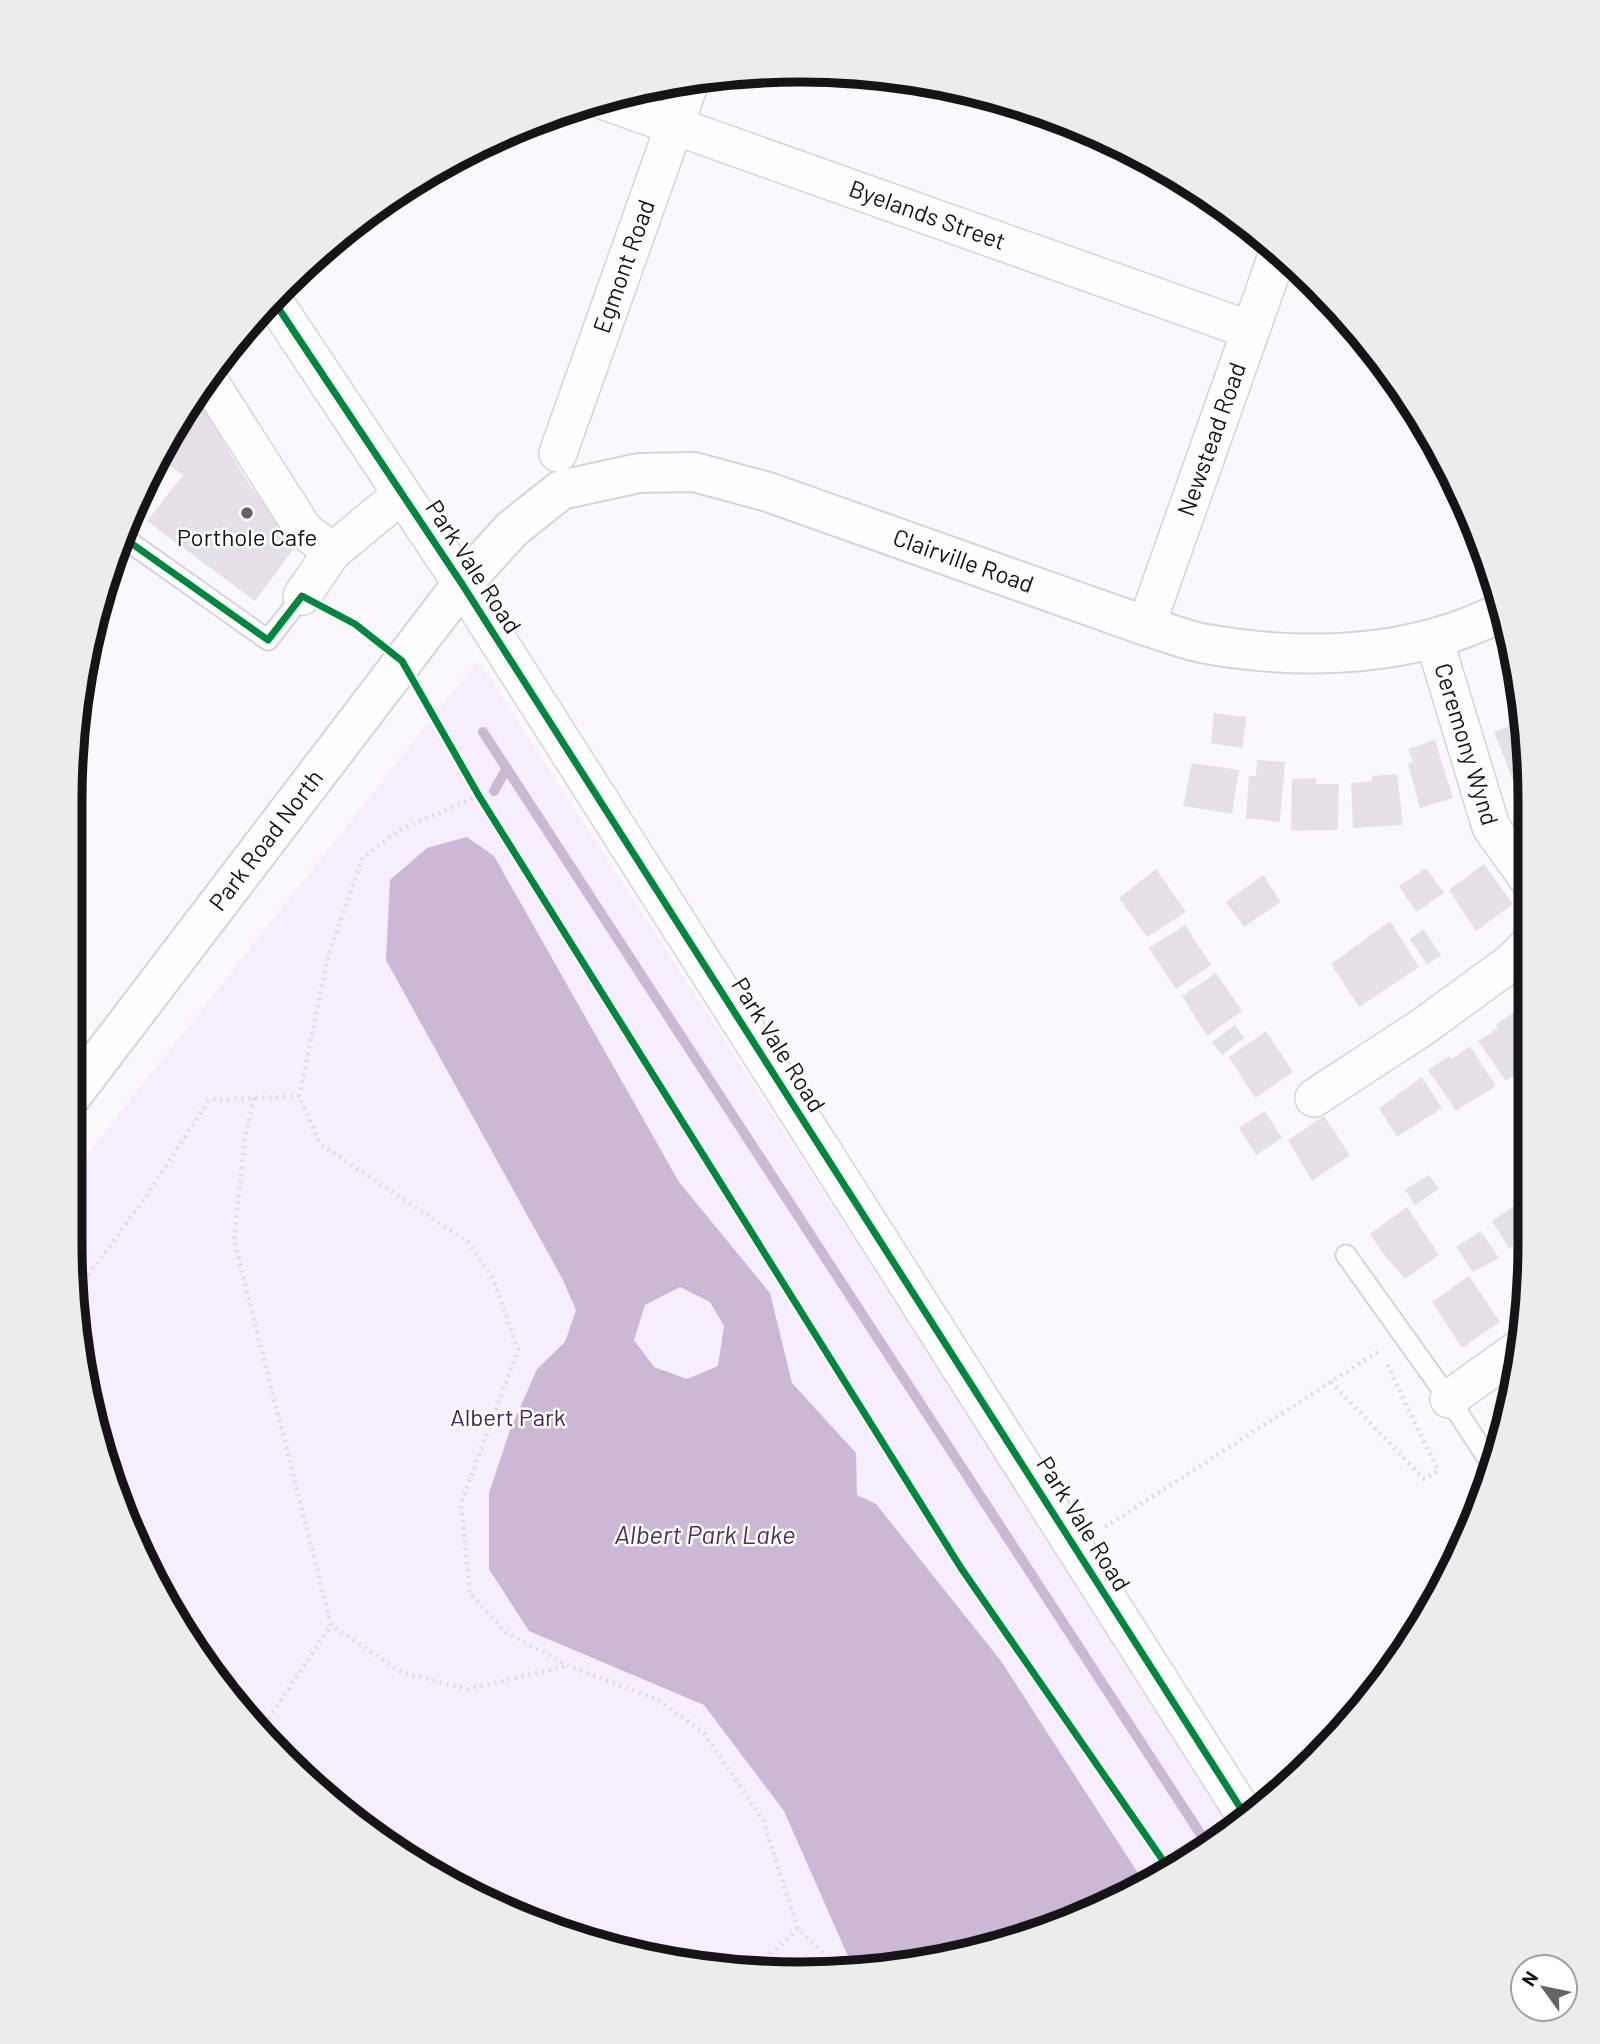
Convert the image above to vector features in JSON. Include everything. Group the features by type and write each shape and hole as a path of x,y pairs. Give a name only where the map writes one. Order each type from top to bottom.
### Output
{"street":[{"name":"Egmont Road","path":"558,453 687,91"},
{"name":"Byelands Street","path":"619,106 1250,330"},
{"name":"Newstead Road","path":"1146,626 1275,262"},
{"name":"Park Vale Road","path":"278,307 462,584 1241,1809"},
{"path":"213,387 304,530 332,551"},
{"name":"Clairville Road","path":"462,584 512,529 561,490 639,473 694,472 768,492 1146,626 1205,644 1267,651 1335,653 1434,639 1493,615"},
{"path":"302,596 332,551 402,494"},
{"name":"Park Road North","path":"82,1084 462,584"},
{"name":"Ceremony Wynd","path":"1434,639 1491,827 1518,865"},
{"path":"1314,1098 1424,1026 1518,956"},
{"path":"1449,1399 1509,1356"}],"lane":[{"path":"130,543 268,640 302,596"},
{"path":"1346,1255 1449,1399 1486,1455"}],"path":[{"path":"473,784 486,807"},
{"path":"479,796 397,831 362,859 328,957 299,1096 320,1144 467,1242 493,1279 518,1349 461,1504 470,1594 507,1633 569,1665 658,1700 704,1733 763,1820 799,1929 831,1961"},
{"path":"84,1282 145,1198 209,1100 299,1096"},
{"path":"254,1098 245,1137 234,1240 331,1625 401,1672 467,1689 569,1665"},
{"path":"1074,1546 1379,1350"},
{"path":"1331,1382 1424,1479 1438,1471 1383,1357"},
{"path":"266,1723 331,1625"},
{"path":"764,1960 799,1929"}],"green space":[{"name":"Albert Park","path":"478,660 1229,1819 1159,1866 1117,1888 1031,1924 940,1948 847,1960 753,1960 660,1948 569,1924 483,1888 441,1866 363,1813 292,1752 260,1717 203,1643 156,1561 120,1475 96,1384 84,1291 82,1161"}],"water":[{"name":"Albert Park Lake","path":"467,837 494,856 679,1182 770,1293 792,1383 856,1453 857,1495 876,1504 1001,1661 1140,1876 1075,1907 1031,1924 940,1948 853,1960 847,1954 784,1811 704,1705 529,1631 489,1569 489,1493 509,1433 537,1369 565,1342 576,1310 562,1278 386,960 390,880 427,848","holes":["680,1287 710,1302 724,1326 718,1366 687,1379 654,1367 634,1340 645,1305"]}],"building":[{"path":"201,404 207,408 247,481 296,546 255,601 147,521 183,475 166,463"},
{"path":"1214,713 1247,717 1242,748 1211,743"},
{"path":"1514,724 1517,788 1516,788 1494,732"},
{"path":"1435,740 1453,798 1420,808 1408,764 1413,762 1408,749"},
{"path":"1257,760 1285,762 1280,822 1246,818 1249,776 1256,776"},
{"path":"1192,763 1239,770 1232,814 1183,806"},
{"path":"1397,774 1403,825 1353,828 1351,783 1372,781 1372,776"},
{"path":"1316,778 1316,784 1339,784 1338,830 1291,831 1292,779"},
{"path":"1484,864 1513,904 1476,931 1449,890"},
{"path":"1426,868 1444,893 1416,912 1399,886"},
{"path":"1156,869 1186,912 1147,937 1119,898"},
{"path":"1263,875 1281,902 1244,927 1226,902"},
{"path":"1390,921 1419,967 1359,1007 1331,964"},
{"path":"1185,925 1211,965 1176,989 1149,948"},
{"path":"1423,929 1441,955 1427,965 1410,939"},
{"path":"1216,973 1242,1011 1207,1036 1182,996"},
{"path":"1516,1011 1518,1014 1518,1073 1506,1081 1478,1041 1498,1028 1496,1024"},
{"path":"1235,1025 1244,1038 1222,1055 1212,1042"},
{"path":"1266,1031 1293,1072 1255,1098 1229,1057"},
{"path":"1470,1046 1496,1086 1456,1111 1428,1070 1449,1056 1452,1059"},
{"path":"1422,1077 1442,1108 1397,1137 1379,1108"},
{"path":"1265,1111 1282,1138 1256,1155 1239,1128"},
{"path":"1324,1116 1350,1155 1312,1181 1288,1140"},
{"path":"1429,1175 1439,1189 1415,1205 1405,1190"},
{"path":"1516,1205 1518,1243 1509,1249 1492,1221"},
{"path":"1407,1207 1439,1255 1405,1279 1370,1234"},
{"path":"1481,1231 1499,1258 1473,1272 1456,1247"},
{"path":"1469,1276 1500,1322 1462,1348 1432,1302"}],"waterway":[{"path":"483,732 1203,1838"},
{"path":"494,791 507,768"}],"cycle path":[{"path":"278,307 462,584 1241,1809"},
{"path":"130,543 268,640 302,596 355,624 402,661 479,796 961,1568 1164,1863"}],"place":[{"name":"Porthole Cafe","path":"247,513"}]}
